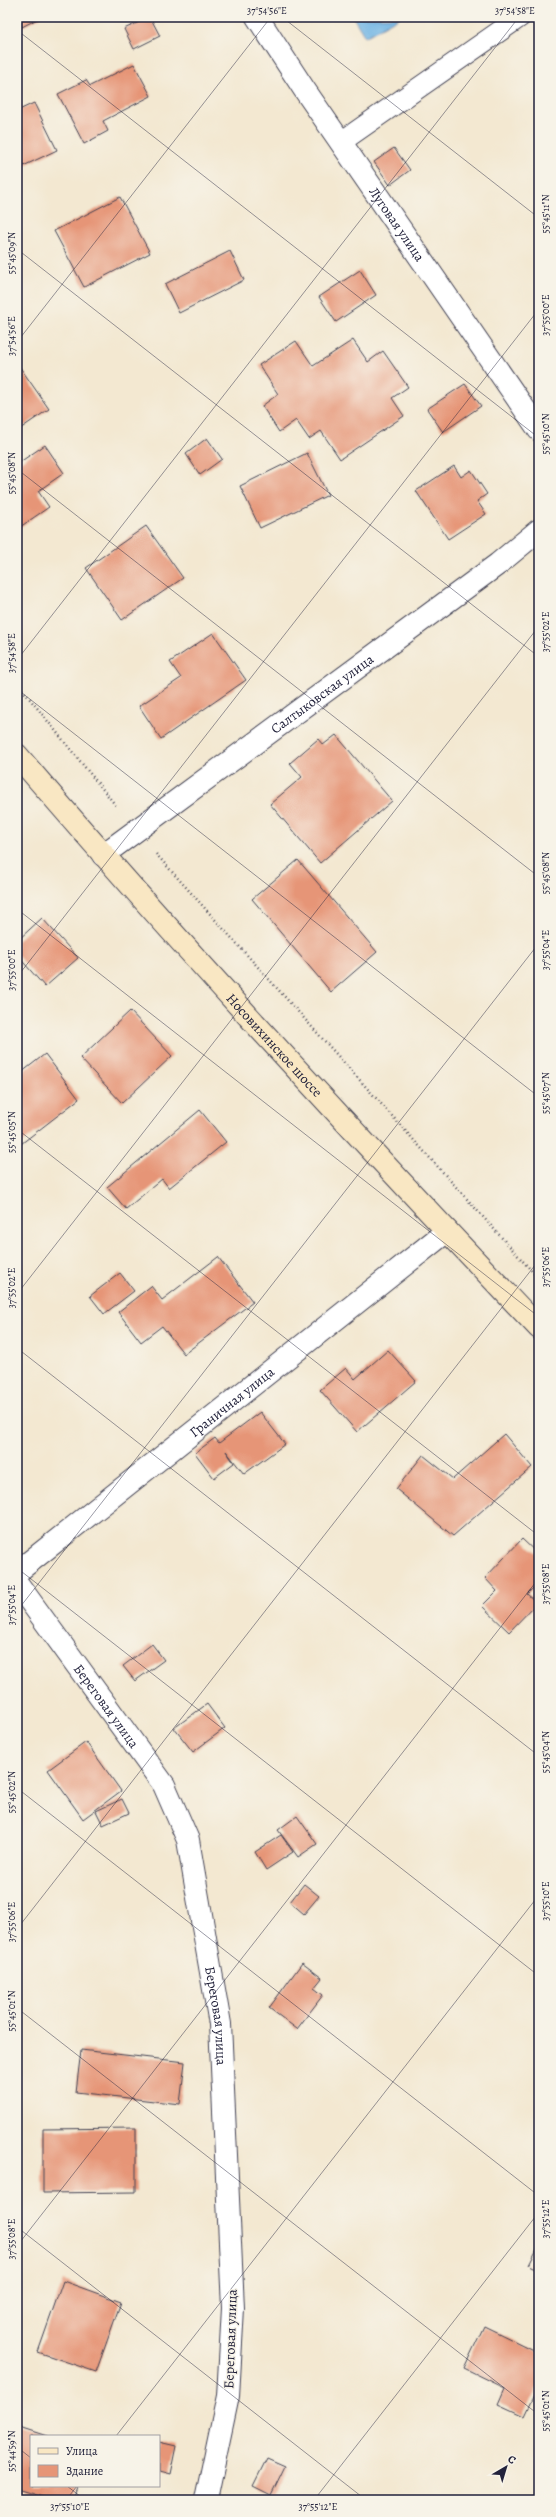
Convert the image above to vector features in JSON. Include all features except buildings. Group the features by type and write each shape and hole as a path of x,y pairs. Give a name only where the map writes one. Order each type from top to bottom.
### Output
{"main road":[{"name":"Носовихинское шоссе","path":"17,755 103,855 447,1231 539,1328"}],"street":[{"name":"Луговая улица","path":"257,17 539,430"},
{"name":"Салтыковская улица","path":"103,855 491,569 539,530"},
{"name":"Граничная улица","path":"17,1572 447,1231"},
{"name":"Береговая улица","path":"17,1583 164,1786 188,1840 220,2024 233,2308 228,2396 206,2500"}],"lane":[{"path":"341,142 520,17"}],"path":[{"path":"17,683 136,831 539,1279"}],"water":[{"path":"353,17 400,17 365,37"}]}
